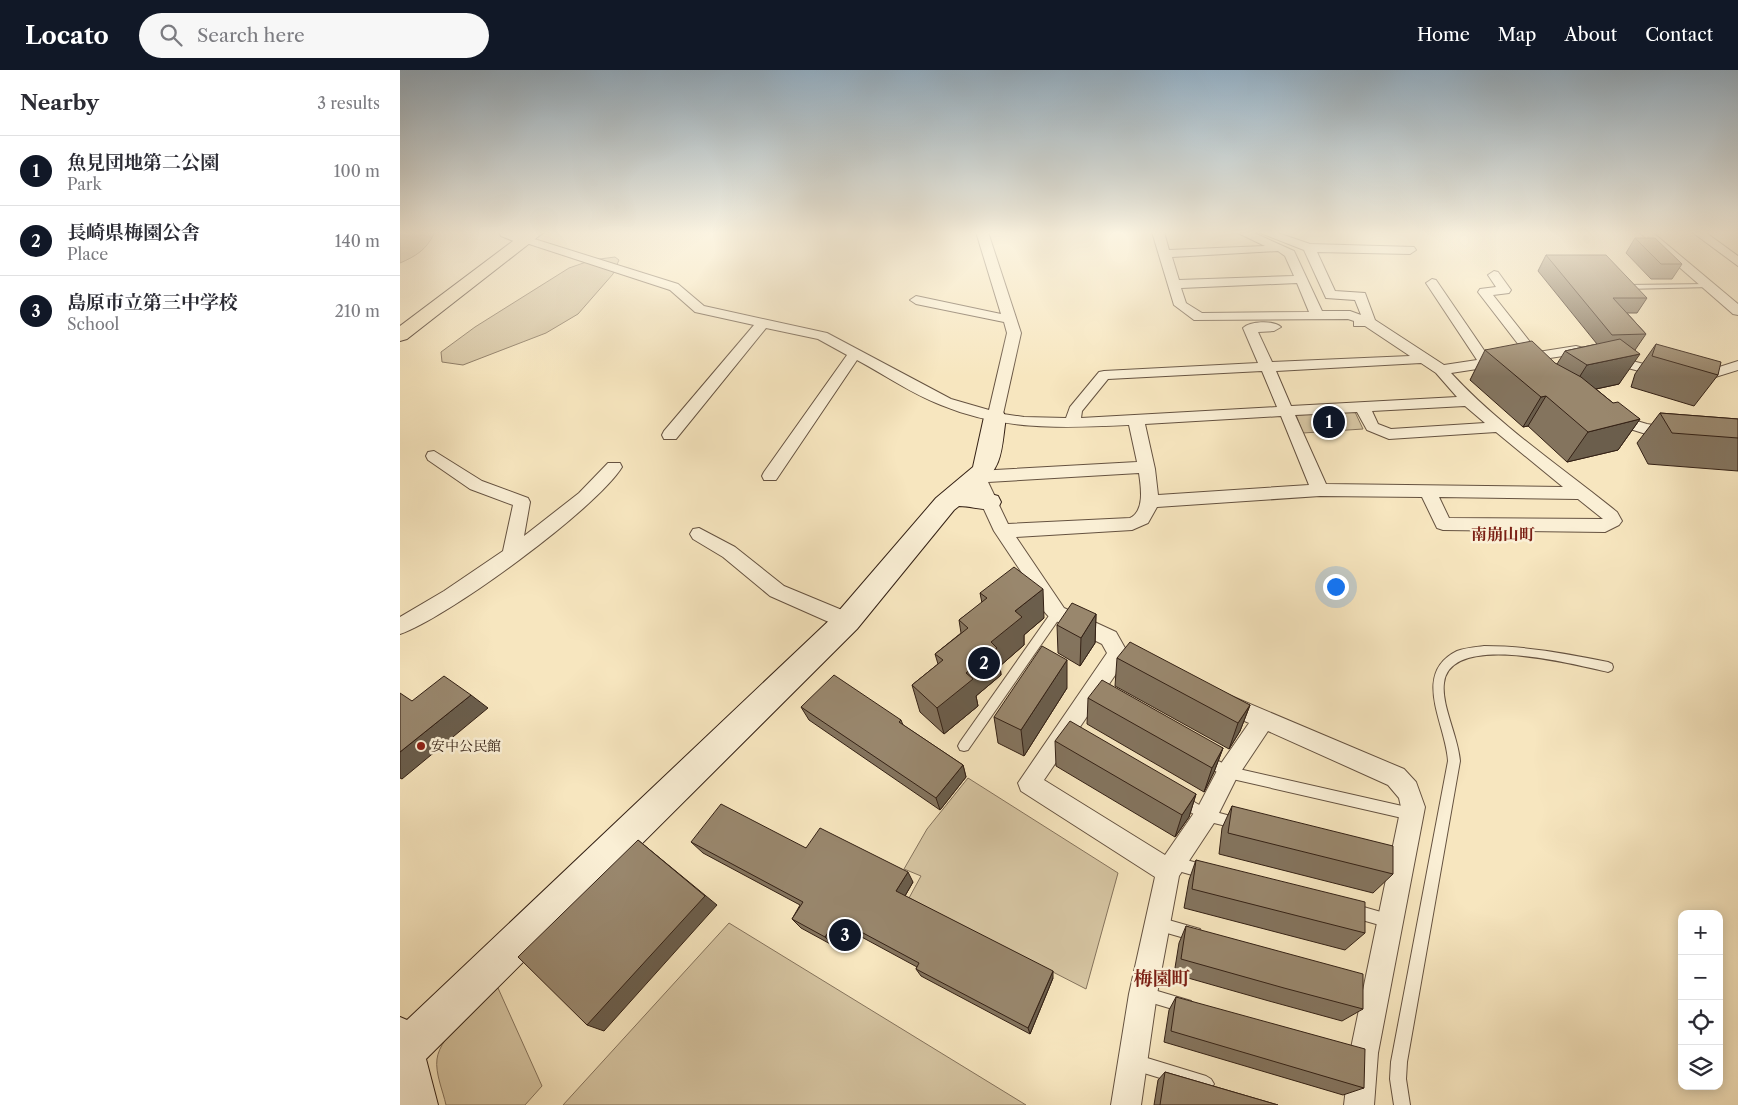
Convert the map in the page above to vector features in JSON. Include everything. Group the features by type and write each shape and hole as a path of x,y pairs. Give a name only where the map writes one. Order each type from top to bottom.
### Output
{"highway":[{"path":"400,335 473,280"}],"street":[{"path":"655,280 674,287 700,309 822,336 930,395 995,417 1043,424 1073,423 1469,401"},
{"path":"996,280 1014,333 995,417 983,490 1002,531 1057,613 1109,638 1118,654 1155,671"},
{"path":"1174,280 1180,305 1199,317 1350,315 1368,322 1441,370 1469,401 1610,516 1613,521 1605,526 1442,524 1428,491"},
{"path":"1175,284 1292,280"},
{"path":"1301,280 1318,316"},
{"path":"1323,280 1330,295 1360,296 1368,316 1368,322"},
{"path":"1498,280 1505,290 1484,292 1533,355"},
{"path":"1702,280 1738,311"},
{"path":"1432,283 1486,362"},
{"path":"916,300 1011,320"},
{"path":"1320,490 1250,328 1368,322"},
{"path":"670,435 762,324"},
{"path":"1441,370 1576,350 1680,378 1698,379 1733,366 1738,381"},
{"path":"770,476 855,353"},
{"path":"1513,358 1528,372"},
{"path":"1073,423 1075,410 1104,375 1425,359"},
{"path":"1362,407 1372,427 1388,434 1499,427"},
{"path":"1601,416 1646,429 1684,434"},
{"path":"1002,531 1132,524 1141,520 1146,515 1148,502 1146,467 1136,420"},
{"path":"434,456 476,485 522,502 511,555"},
{"path":"400,626 432,610 574,508 599,484 614,466"},
{"path":"416,1105 401,1049 847,621 952,497 983,490 1146,467"},
{"path":"1148,502 1320,490 1582,493"},
{"path":"699,534 729,552 777,590 847,621"},
{"path":"1118,654 1096,696 1068,736 1029,783 1171,867"},
{"path":"1210,695 1396,777 1408,789 1413,807 1396,863 1390,921 1372,983 1359,1052 1359,1105"},
{"path":"1126,1105 1143,994 1171,867 1206,815 1228,772 1264,720"}],"lane":[{"path":"1622,287 1709,286"},
{"path":"964,746 1057,613"},
{"path":"1402,1105 1398,1079 1399,1062 1454,761 1454,750 1439,697 1438,681 1442,666 1448,659 1458,655 1498,649 1523,651 1608,667"},
{"path":"1194,752 1228,772 1411,814"},
{"path":"1172,796 1206,815 1252,826"},
{"path":"1171,867 1220,876"},
{"path":"1343,908 1390,921"},
{"path":"1157,924 1205,937"},
{"path":"1143,994 1200,1010"},
{"path":"1133,1062 1219,1088"}],"shaded area":[{"path":"549,280 607,280 578,314 546,333 463,365 442,362 441,352 475,327"},
{"path":"1355,412 1363,429 1303,433 1296,415"},
{"path":"968,778 1118,873 1086,989 909,898 921,876 904,869 927,829"},
{"path":"729,923 1026,1105 563,1105"},
{"path":"498,988 542,1086 525,1105 446,1105 437,1070 437,1059 440,1049 462,1020"}],"building":[{"path":"1567,280 1630,280 1647,298 1613,298 1646,334 1612,335"},
{"path":"1620,339 1640,354 1587,365 1565,351"},
{"path":"1532,341 1555,363 1581,377 1613,403 1618,402 1640,419 1588,432 1546,396 1541,397 1485,350"},
{"path":"1656,344 1721,362 1718,375 1652,356"},
{"path":"1660,413 1738,419 1738,438 1672,433"},
{"path":"1014,567 1043,589 1015,611 1022,617 991,642 997,648 966,673 973,679 937,708 912,685 943,660 935,654 968,628 959,620 987,598 980,593"},
{"path":"1072,603 1096,614 1081,638 1057,625"},
{"path":"1130,642 1250,705 1238,723 1117,658"},
{"path":"1042,646 1067,660 1021,730 994,717"},
{"path":"834,675 963,765 936,798 801,707"},
{"path":"444,676 471,695 400,752 400,693 412,701"},
{"path":"1102,680 1223,748 1212,768 1088,698"},
{"path":"1070,721 1196,794 1182,815 1055,741"},
{"path":"721,804 806,848 820,828 908,872 896,891 1053,971 1028,1028 916,969 919,963 837,919 825,937 792,919 803,902 691,842"},
{"path":"1232,806 1393,846 1393,874 1228,833"},
{"path":"638,840 705,896 587,1025 518,957"},
{"path":"1196,860 1365,902 1365,933 1192,889"},
{"path":"1186,926 1363,974 1363,1009 1181,959"},
{"path":"1176,997 1365,1049 1364,1088 1171,1031"},
{"path":"1165,1072 1278,1105 1160,1105"}],"place":[{"name":"魚見団地第二公園","path":"1329,422"},
{"name":"長崎県梅園公舎","path":"984,663"},
{"name":"安中公民館","path":"421,746"},
{"name":"島原市立第三中学校","path":"845,935"}],"district":[{"name":"南崩山町","path":"1503,534"},
{"name":"梅園町","path":"1162,978"}]}
